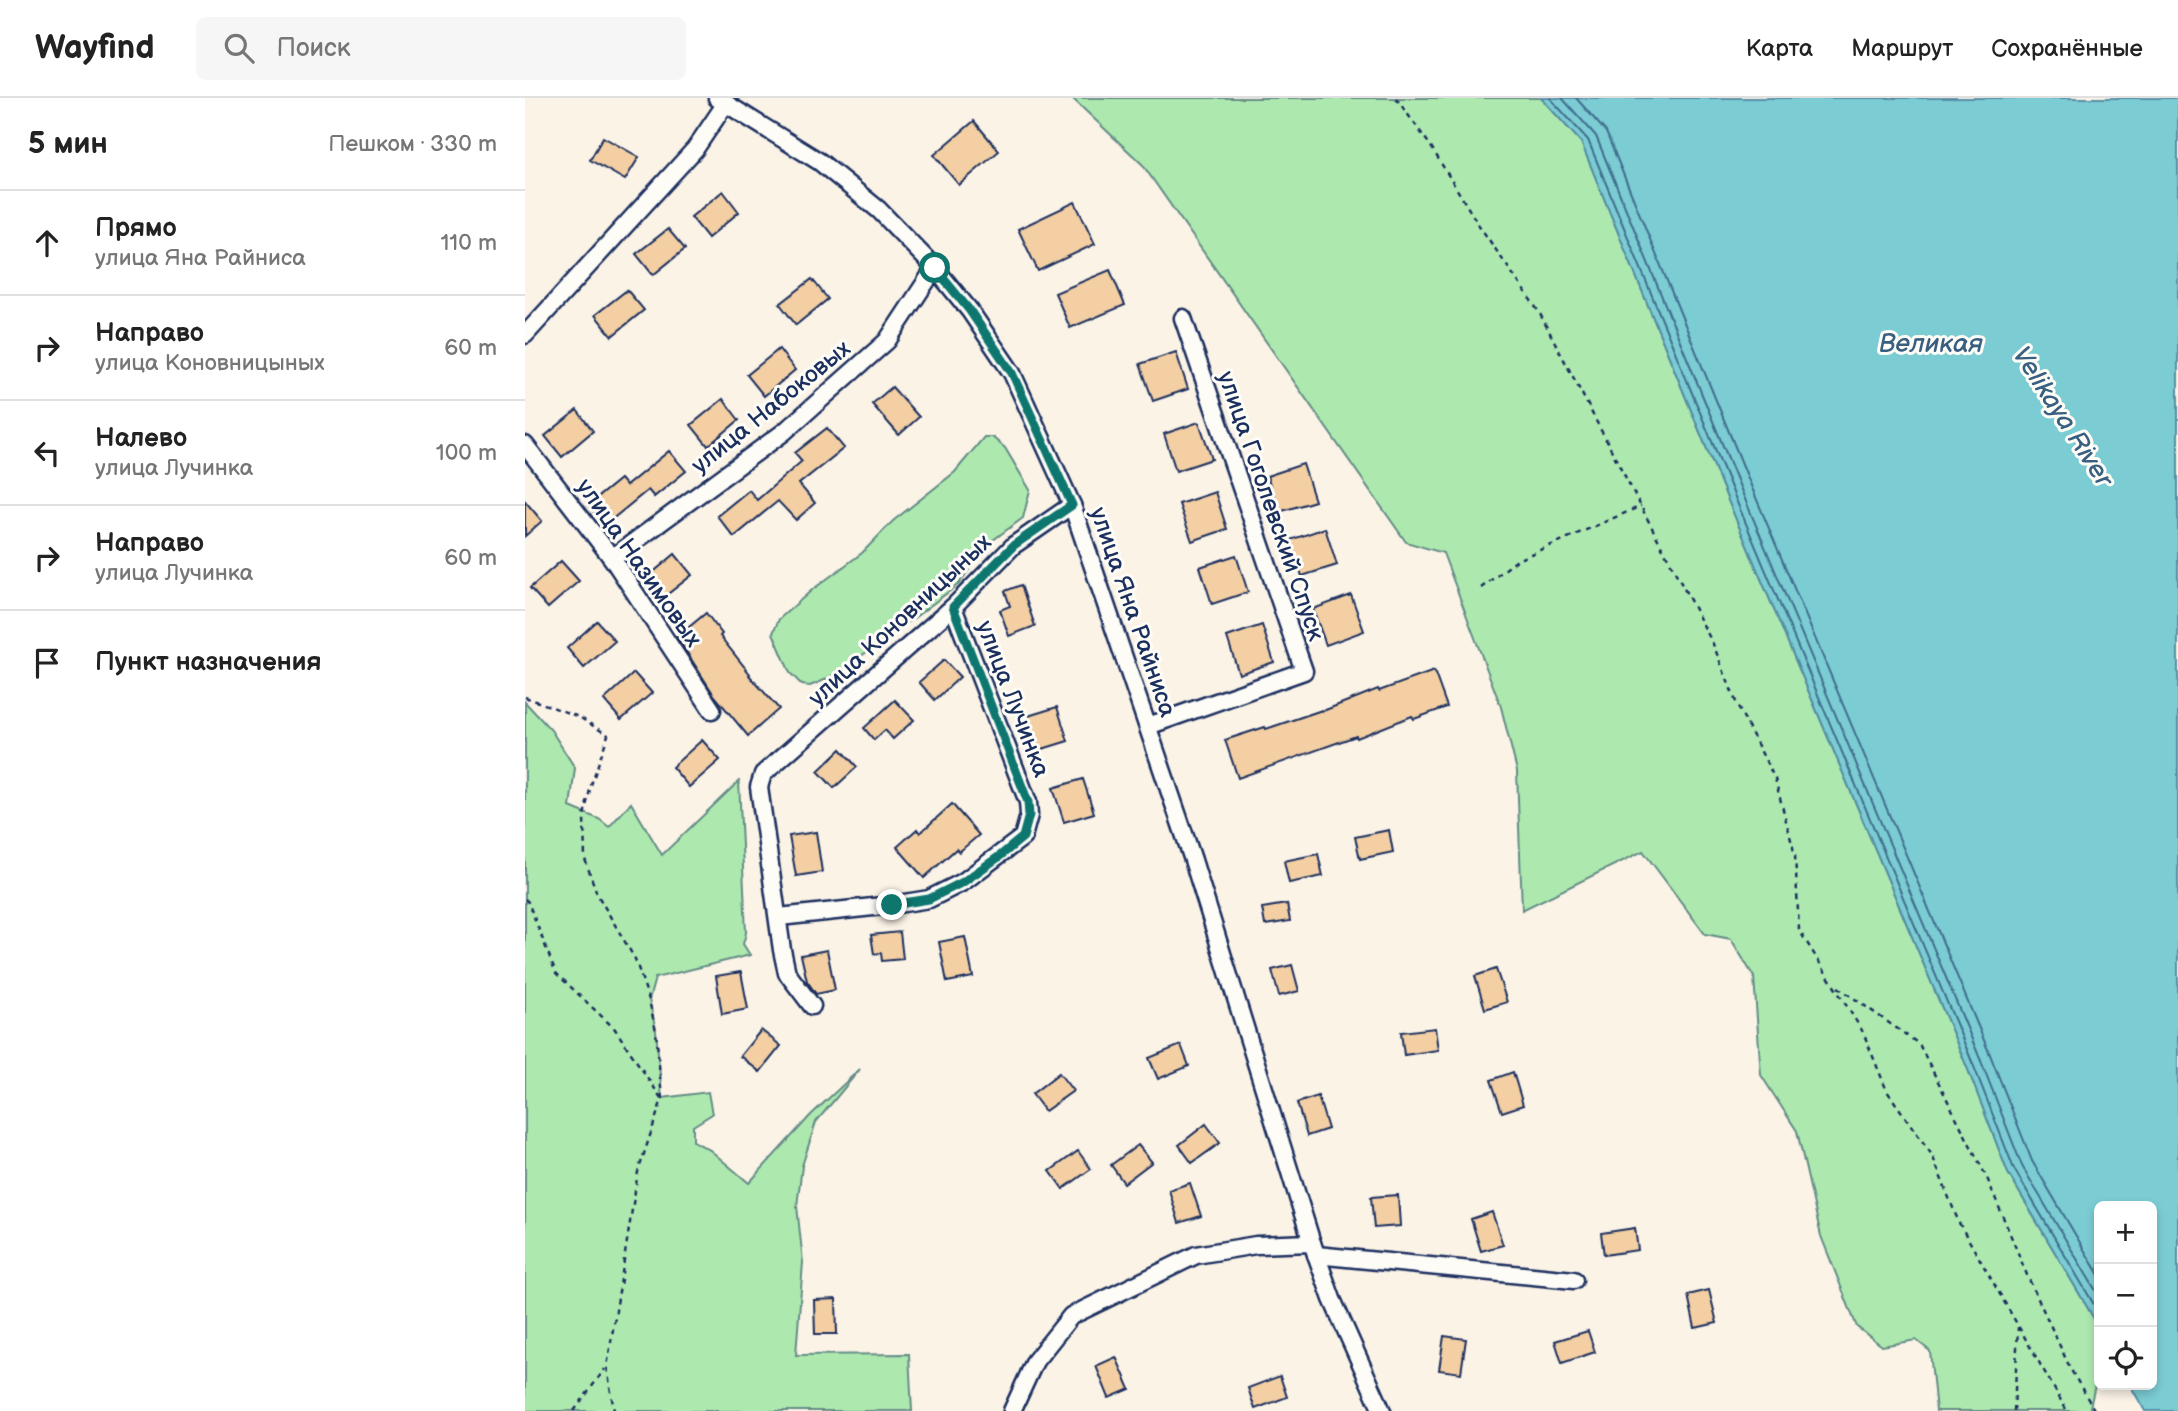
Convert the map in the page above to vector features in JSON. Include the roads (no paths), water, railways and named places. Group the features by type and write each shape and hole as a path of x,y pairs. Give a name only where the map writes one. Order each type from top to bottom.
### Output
{"street":[{"name":"улица Яна Райниса","path":"722,101 820,162 879,210 935,268 970,311 1012,373 1072,505 1193,860 1314,1249 1337,1311 1382,1411"},
{"path":"525,335 695,149 722,101"},
{"name":"улица Набоковых","path":"612,558 784,432 887,341 935,268"},
{"name":"улица Гоголевский Спуск","path":"1147,726 1304,671 1183,318"},
{"name":"улица Назимовых","path":"525,446 612,558 712,710"},
{"name":"улица Коновницыных","path":"779,917 759,787 763,775 953,607 1014,545 1072,505"},
{"name":"улица Лучинка","path":"779,917 929,899 963,882 1023,837 1029,815 1028,802 953,607"},
{"path":"779,917 787,973 812,1006"},
{"path":"1012,1411 1035,1361 1071,1315 1196,1255 1256,1245 1314,1249 1574,1280"}],"water":[{"name":"Великая","path":"1541,98 2178,98 2178,1411 2145,1411 2133,1390 2157,1390 2157,1201 2094,1201 2094,1319 2008,1173 1967,1067 1727,498 1581,142"}],"water label":[{"name":"Velikaya River","path":"2062,417"}]}
